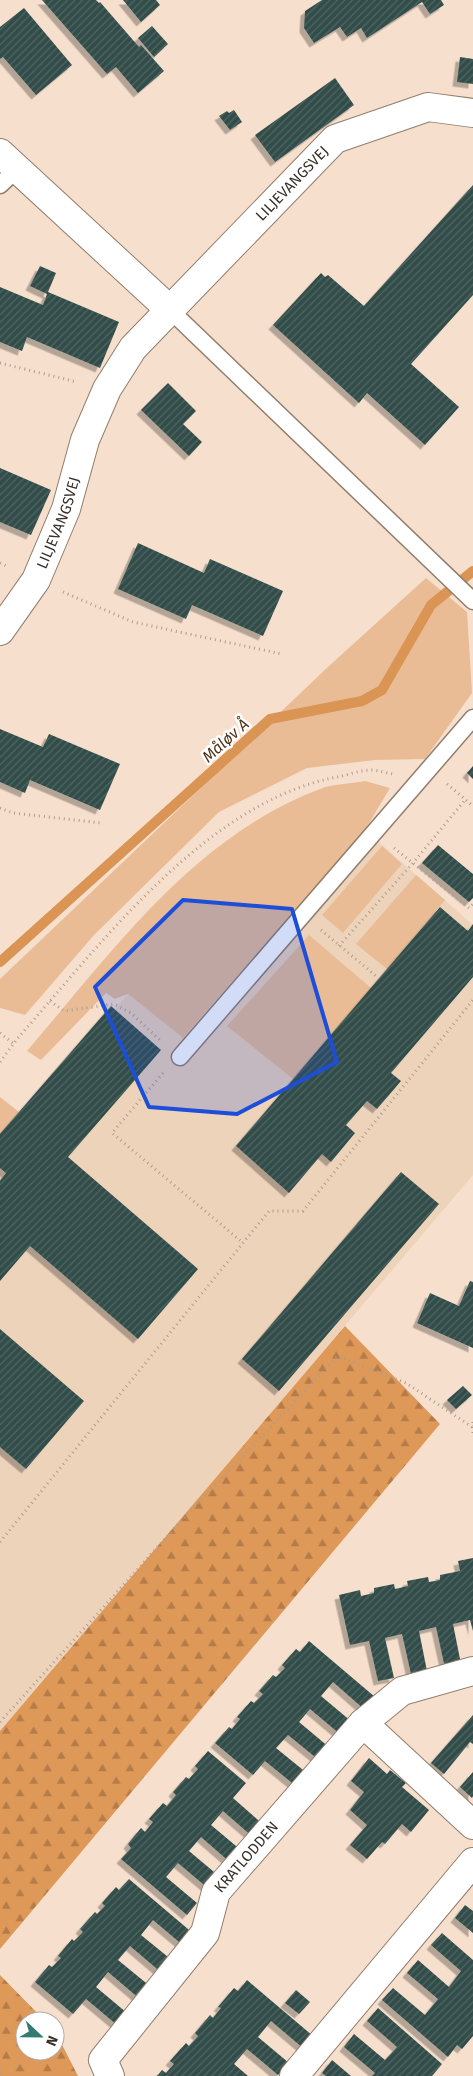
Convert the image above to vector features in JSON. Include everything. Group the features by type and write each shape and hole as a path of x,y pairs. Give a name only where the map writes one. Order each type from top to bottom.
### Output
{"street":[{"name":"LILJEVANGSVEJ","path":"0,631 36,580 66,509 85,440 107,390 133,348 335,139 428,107 473,113"},
{"path":"6,169 169,309"},
{"name":"KRATLODDEN","path":"110,2076 103,2060 205,1933 216,1892 364,1723 402,1691 473,1671"},
{"path":"364,1723 473,1825"},
{"path":"294,2076 473,1862"}],"lane":[{"path":"169,309 412,544 473,600"},
{"path":"180,1057 473,718"}],"path":[{"path":"0,363 107,390"},
{"path":"0,563 133,622 282,654"},
{"path":"0,1062 50,1001 132,908 190,854 256,806 315,781 371,770 425,774 473,806"},
{"path":"339,946 413,863 465,800"},
{"path":"0,808 13,813 101,823"},
{"path":"374,833 469,908 473,904"},
{"path":"303,915 376,976"},
{"path":"0,1542 268,1211 303,1211 473,1000"},
{"path":"50,1001 64,1012 114,1004 131,1013 158,1038"},
{"path":"0,1033 14,1044"},
{"path":"154,1084 112,1133 242,1242"},
{"path":"0,1722 181,1521 338,1356 406,1383 472,1427"},
{"path":"473,1422 473,1435"},
{"path":"0,2073 4,2076"}],"highlighted area":[{"path":"183,900 292,909 337,1062 237,1114 149,1107 95,987"}],"shaded area":[{"path":"426,578 467,612 472,693 425,759 375,760 307,768 219,812 94,935 25,1015 0,1008 0,979 329,666"},
{"path":"365,781 390,788 365,830 183,1038 128,994 115,999 106,993 41,1060 27,1051 124,937 194,867 233,836 274,810 325,787"},
{"path":"365,830 473,925 473,1175 0,1731 0,1140 128,994 183,1038"},
{"path":"382,846 402,864 343,933 322,915"},
{"path":"416,875 445,900 387,969 356,944"},
{"path":"309,935 371,988 293,1079 227,1026"},
{"path":"0,1097 19,1112 0,1134"}],"green space":[{"path":"345,1326 440,1424 0,1949 0,1731"},
{"path":"0,1975 35,2011 15,2011 15,2061 65,2061 65,2051 78,2076 0,2076"}],"building":[{"path":"42,0 96,0 100,2 139,47 141,45 164,71 138,93 116,67 107,74"},
{"path":"123,0 156,0 160,5 141,22"},
{"path":"322,0 441,0 444,5 430,14 422,2 367,38 361,28 347,37 340,27 314,43 304,28 305,11"},
{"path":"24,8 72,65 36,95 3,57 0,59 0,27"},
{"path":"152,26 168,44 154,57 138,38"},
{"path":"460,57 473,59 473,84 457,82"},
{"path":"335,78 354,105 275,162 255,135"},
{"path":"234,110 242,122 230,130 219,116 227,111 229,113"},
{"path":"473,185 473,295 411,364 459,407 425,445 367,393 359,403 273,325 321,273 325,277 328,275 364,306"},
{"path":"40,266 56,273 48,292 119,322 100,368 27,337 22,351 0,342 0,287 43,305 47,294 30,286"},
{"path":"168,383 196,411 183,424 202,442 189,456 141,410"},
{"path":"0,468 51,490 31,535 0,522"},
{"path":"138,543 204,573 210,559 283,591 263,636 192,605 186,619 118,589"},
{"path":"0,729 43,747 49,734 120,764 100,810 30,780 25,793 0,782"},
{"path":"473,766 473,779 467,773"},
{"path":"438,845 473,874 473,898 469,902 422,863"},
{"path":"440,907 468,931 473,924 473,977 391,1073 401,1081 377,1109 367,1101 346,1125 355,1133 331,1162 322,1154 289,1193 236,1146"},
{"path":"111,1006 161,1050 68,1157 198,1269 138,1339 30,1246 0,1281 0,1181 6,1173 0,1168 0,1134"},
{"path":"401,1172 439,1204 279,1391 242,1359"},
{"path":"470,1281 473,1282 473,1348 417,1323 430,1293 459,1306"},
{"path":"0,1329 84,1401 26,1469 0,1447"},
{"path":"463,1386 472,1395 456,1409 447,1400"},
{"path":"473,1558 473,1631 470,1620 453,1624 461,1664 445,1668 436,1627 419,1631 427,1671 411,1674 402,1634 385,1638 394,1678 378,1681 369,1641 350,1645 339,1595 360,1590 361,1596 374,1593 374,1588 394,1584 395,1589 408,1586 407,1581 428,1577 429,1582 440,1580 440,1575 460,1571 458,1561"},
{"path":"309,1641 375,1697 365,1710 333,1682 321,1696 352,1722 341,1735 310,1709 299,1722 330,1748 320,1761 288,1735 276,1748 308,1774 297,1787 265,1761 253,1775 215,1743 229,1727 232,1729 240,1719 237,1717 251,1701 254,1703 263,1694 259,1691 273,1675 276,1677 285,1668 282,1665 296,1649 300,1652"},
{"path":"473,1715 473,1744 470,1742 444,1774 431,1763"},
{"path":"208,1751 246,1783 233,1798 265,1826 254,1838 223,1811 211,1825 242,1851 232,1864 201,1837 189,1851 220,1877 210,1890 178,1863 166,1877 197,1903 187,1915 121,1859 131,1848 128,1844 141,1828 145,1832 153,1822 149,1819 163,1803 167,1806 176,1795 173,1792 186,1777 189,1779 198,1769 195,1766"},
{"path":"369,1758 387,1774 390,1770 406,1783 402,1787 429,1810 411,1832 402,1824 385,1844 382,1842 367,1859 350,1845 367,1825 350,1810 364,1792 351,1781"},
{"path":"473,1772 473,1796 472,1798 460,1787"},
{"path":"129,1879 195,1935 185,1947 153,1920 141,1935 173,1961 163,1974 130,1946 118,1960 151,1987 141,2000 108,1972 96,1987 127,2013 117,2025 86,1999 73,2014 35,1982 49,1965 52,1967 61,1958 58,1956 72,1939 74,1941 83,1932 80,1929 95,1912 97,1914 105,1906 102,1903 116,1887 119,1890"},
{"path":"465,1905 473,1911 473,1933 455,1918"},
{"path":"442,1933 473,1960 473,2036 462,2049 457,2045 448,2057 382,2000 393,1988 425,2015 438,1999 407,1973 418,1960 449,1987 461,1971 431,1945"},
{"path":"247,1980 313,2036 303,2048 271,2021 258,2037 289,2063 278,2075 247,2049 234,2064 248,2076 157,2076 162,2070 166,2073 174,2064 170,2061 186,2043 189,2046 198,2036 195,2033 210,2015 213,2018 221,2008 218,2007 234,1988 238,1991"},
{"path":"296,1990 310,2002 299,2014 285,2003"},
{"path":"378,2008 442,2064 432,2076 372,2076 375,2073 344,2047 354,2034 385,2060 397,2047 367,2021"},
{"path":"332,2060 351,2076 326,2076 322,2073"}],"waterway":[{"name":"Måløv Å","path":"0,962 270,719 362,701 382,690 431,605 473,571"}]}
